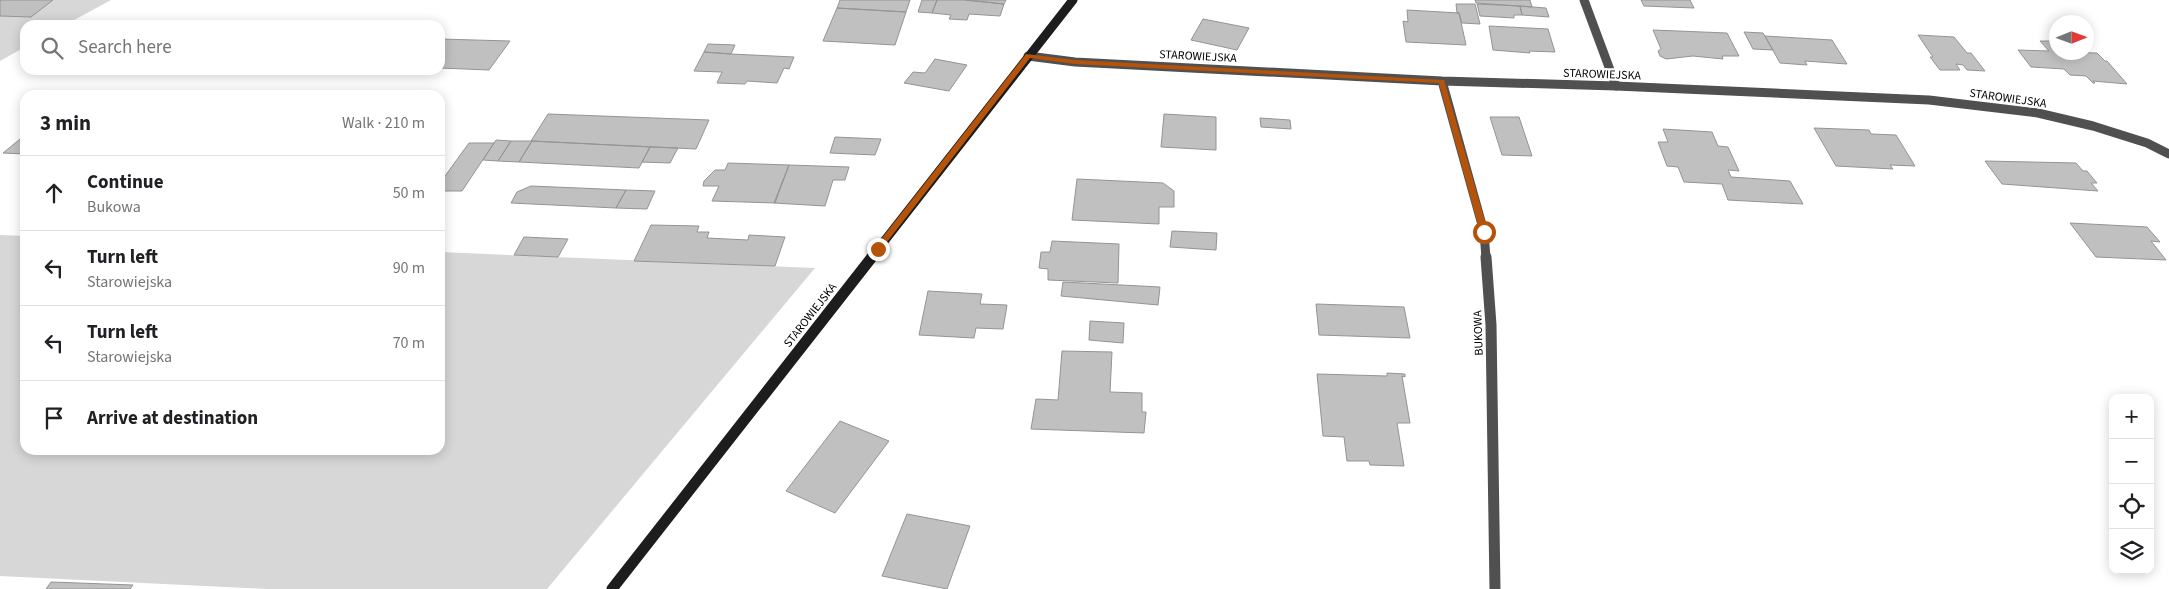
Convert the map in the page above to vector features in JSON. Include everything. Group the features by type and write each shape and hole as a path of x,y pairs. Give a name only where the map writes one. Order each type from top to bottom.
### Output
{"street":[{"name":"STAROWIEJSKA","path":"612,589 1073,0"},
{"path":"1584,0 1616,86"},
{"name":"STAROWIEJSKA","path":"1028,56 1075,62 1442,81 1616,86 1929,100 2038,113 2093,126 2138,140 2169,154"},
{"name":"BUKOWA","path":"1442,81 1484,232 1492,325 1495,589"}],"shaded area":[{"path":"53,0 111,0 74,20 20,20 20,50 0,61 0,16 30,17"},
{"path":"0,235 20,236 20,455 445,455 445,252 815,268 547,589 267,589 0,576"}],"building":[{"path":"0,0 53,0 31,17 0,16"},
{"path":"840,0 910,0 906,12 837,8"},
{"path":"922,0 937,0 932,13 918,12"},
{"path":"937,0 965,0 1004,4 1000,16 969,14 967,20 949,19 951,15 932,13"},
{"path":"965,0 1006,0 1004,4"},
{"path":"1475,0 1530,0 1532,7 1476,3"},
{"path":"1641,0 1690,0 1694,8 1644,6"},
{"path":"1456,4 1475,4 1480,24 1462,23 1459,13 1457,13"},
{"path":"1477,4 1520,6 1522,15 1514,15 1514,18 1480,16"},
{"path":"1520,6 1546,8 1549,17 1522,15"},
{"path":"837,8 906,12 895,45 823,41"},
{"path":"1407,10 1459,13 1466,45 1406,42 1403,21 1408,22"},
{"path":"1203,19 1249,28 1237,50 1191,40"},
{"path":"1489,26 1548,29 1555,52 1529,51 1530,53 1493,50"},
{"path":"1653,30 1727,33 1739,56 1722,56 1723,59 1693,56 1666,59 1660,56 1658,51 1661,49"},
{"path":"1744,32 1763,33 1773,50 1753,49"},
{"path":"1918,35 1954,37 1967,53 1971,53 1985,71 1967,70 1963,65 1956,64 1960,70 1940,70 1930,57 1933,57"},
{"path":"1765,36 1832,40 1847,64 1805,61 1807,65 1780,63"},
{"path":"445,39 510,41 489,70 445,68"},
{"path":"2040,41 2049,41 2049,51"},
{"path":"708,44 735,45 731,54 704,52"},
{"path":"2018,50 2049,51 2049,60 2094,60 2094,53 2097,53 2107,61 2127,84 2093,81 2095,83 2093,83 2086,76 2070,75 2064,69 2031,67"},
{"path":"704,52 794,57 789,69 784,68 777,83 747,81 745,84 717,83 722,72 694,71"},
{"path":"935,59 967,65 949,91 904,83 913,72 925,73"},
{"path":"548,114 709,120 696,149 531,141"},
{"path":"1164,114 1216,117 1216,150 1161,147"},
{"path":"1490,117 1519,117 1532,156 1502,155"},
{"path":"1260,118 1290,120 1291,129 1261,127"},
{"path":"1814,128 1869,130 1871,134 1896,135 1915,166 1890,165 1893,169 1836,166"},
{"path":"1663,129 1712,132 1718,146 1728,147 1739,171 1728,170 1731,177 1790,181 1803,204 1728,200 1722,184 1684,182 1678,167 1667,166 1658,142 1668,142"},
{"path":"835,137 881,139 875,155 830,153"},
{"path":"20,139 20,154 3,153"},
{"path":"496,140 511,141 498,161 483,160"},
{"path":"511,141 532,141 519,162 498,161"},
{"path":"532,141 650,147 639,168 519,162"},
{"path":"469,143 494,143 462,191 445,191 445,176"},
{"path":"650,147 678,148 670,163 642,162"},
{"path":"1985,161 2076,163 2083,171 2087,171 2097,183 2091,183 2098,191 2002,184"},
{"path":"728,163 789,165 775,203 712,201 719,186 703,186 704,181 715,170 725,170"},
{"path":"789,165 849,167 845,180 833,180 825,206 774,203"},
{"path":"1077,179 1163,183 1174,191 1174,207 1159,207 1159,224 1072,220"},
{"path":"531,186 626,190 616,208 511,203 517,192"},
{"path":"626,190 655,191 647,209 616,208"},
{"path":"2070,223 2147,227 2160,242 2151,241 2166,260 2096,257"},
{"path":"651,225 699,226 697,232 709,232 707,238 748,240 749,235 785,237 775,266 634,261"},
{"path":"1172,231 1217,233 1216,250 1170,247"},
{"path":"524,237 568,239 558,257 514,255"},
{"path":"1052,241 1119,244 1118,283 1048,280 1048,269 1039,268 1041,252 1050,252"},
{"path":"1063,282 1160,287 1158,305 1061,296"},
{"path":"928,291 982,294 980,304 1007,305 1003,329 976,328 974,338 919,335"},
{"path":"1316,304 1404,307 1410,338 1319,335"},
{"path":"1090,321 1124,323 1123,343 1089,340"},
{"path":"1062,351 1112,352 1110,392 1142,393 1142,412 1146,412 1144,433 1031,429 1036,399 1058,400"},
{"path":"1387,373 1405,374 1405,377 1402,376 1410,423 1397,423 1404,466 1370,465 1369,461 1347,461 1344,437 1323,436 1317,374 1387,376"},
{"path":"840,421 889,441 835,513 786,491"},
{"path":"907,514 970,526 947,589 882,576"},
{"path":"51,582 133,585 130,589 46,589"}],"route":[{"path":"878,249 1028,56 1075,62 1442,81 1484,232"}]}
